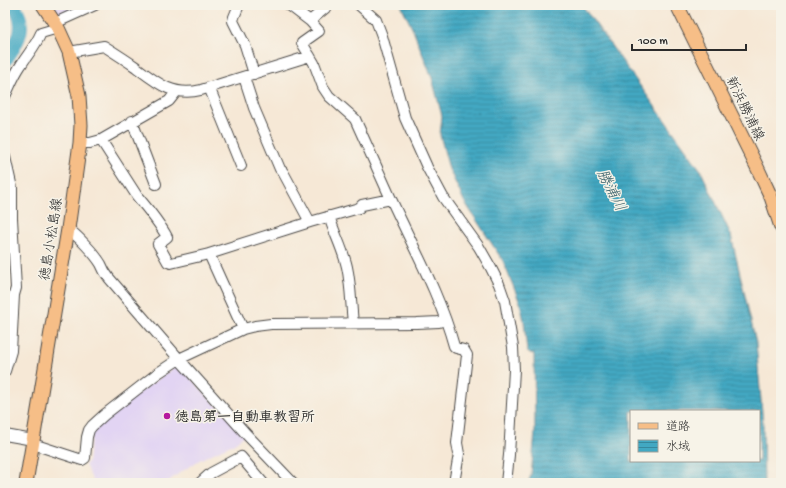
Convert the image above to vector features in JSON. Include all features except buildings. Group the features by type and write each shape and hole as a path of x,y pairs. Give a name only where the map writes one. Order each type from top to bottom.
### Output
{"main road":[{"name":"徳島小松島線","path":"26,483 68,229 80,143 81,110 77,83 68,52 57,26 43,5"},
{"name":"新浜勝浦線","path":"677,5 757,167 771,197 781,227"}],"street":[{"path":"5,96 18,70 38,41 41,33 96,5"},
{"path":"238,5 234,21 244,45 254,108 280,169 310,222"},
{"path":"289,5 310,21 319,31 302,43 314,63 329,96 356,119 391,199 424,268 445,319 454,346 464,350 467,355 457,443 459,454 454,483"},
{"path":"310,21 329,5"},
{"path":"359,5 376,20"},
{"path":"369,5 376,20 405,118 427,167 443,197 482,252 496,279 505,301 513,347 514,370 506,483"},
{"path":"68,52 104,46 120,55 160,85 177,91 192,92 310,56"},
{"path":"209,87 241,166"},
{"path":"80,143 90,143 101,140 169,101 177,91"},
{"path":"132,121 156,184"},
{"path":"101,140 137,196 144,202 162,228 167,237 158,244 168,262 171,263 209,254 359,208 362,205 391,199"},
{"path":"5,157 12,188 16,288 14,295 11,351 5,371"},
{"path":"329,216 344,255 347,268 352,323"},
{"path":"68,229 75,233 98,260 108,278 179,360 293,483"},
{"path":"209,254 243,330"},
{"path":"5,435 33,442 82,460 86,458 87,437 92,426 131,392 179,360 243,330 271,324 417,323 439,322 445,319"},
{"path":"200,483 211,473 241,457 260,482"}],"shaded area":[{"path":"53,5 88,5 61,16"},
{"name":"徳島第一自動車教習所","path":"178,365 245,435 233,444 201,459 166,483 94,483 85,465 88,462 92,431 117,408"}],"water":[{"name":"勝浦川","path":"401,5 582,5 700,169 731,235 756,343 763,423 764,483 528,483 531,475 535,432 534,354 527,352 524,321 520,303 503,261 464,201 449,169 440,135 442,116 432,78 413,30"}],"waterway":[{"path":"5,61 20,34 20,20 14,5"}],"place":[{"name":"徳島第一自動車教習所","path":"167,416"}]}
